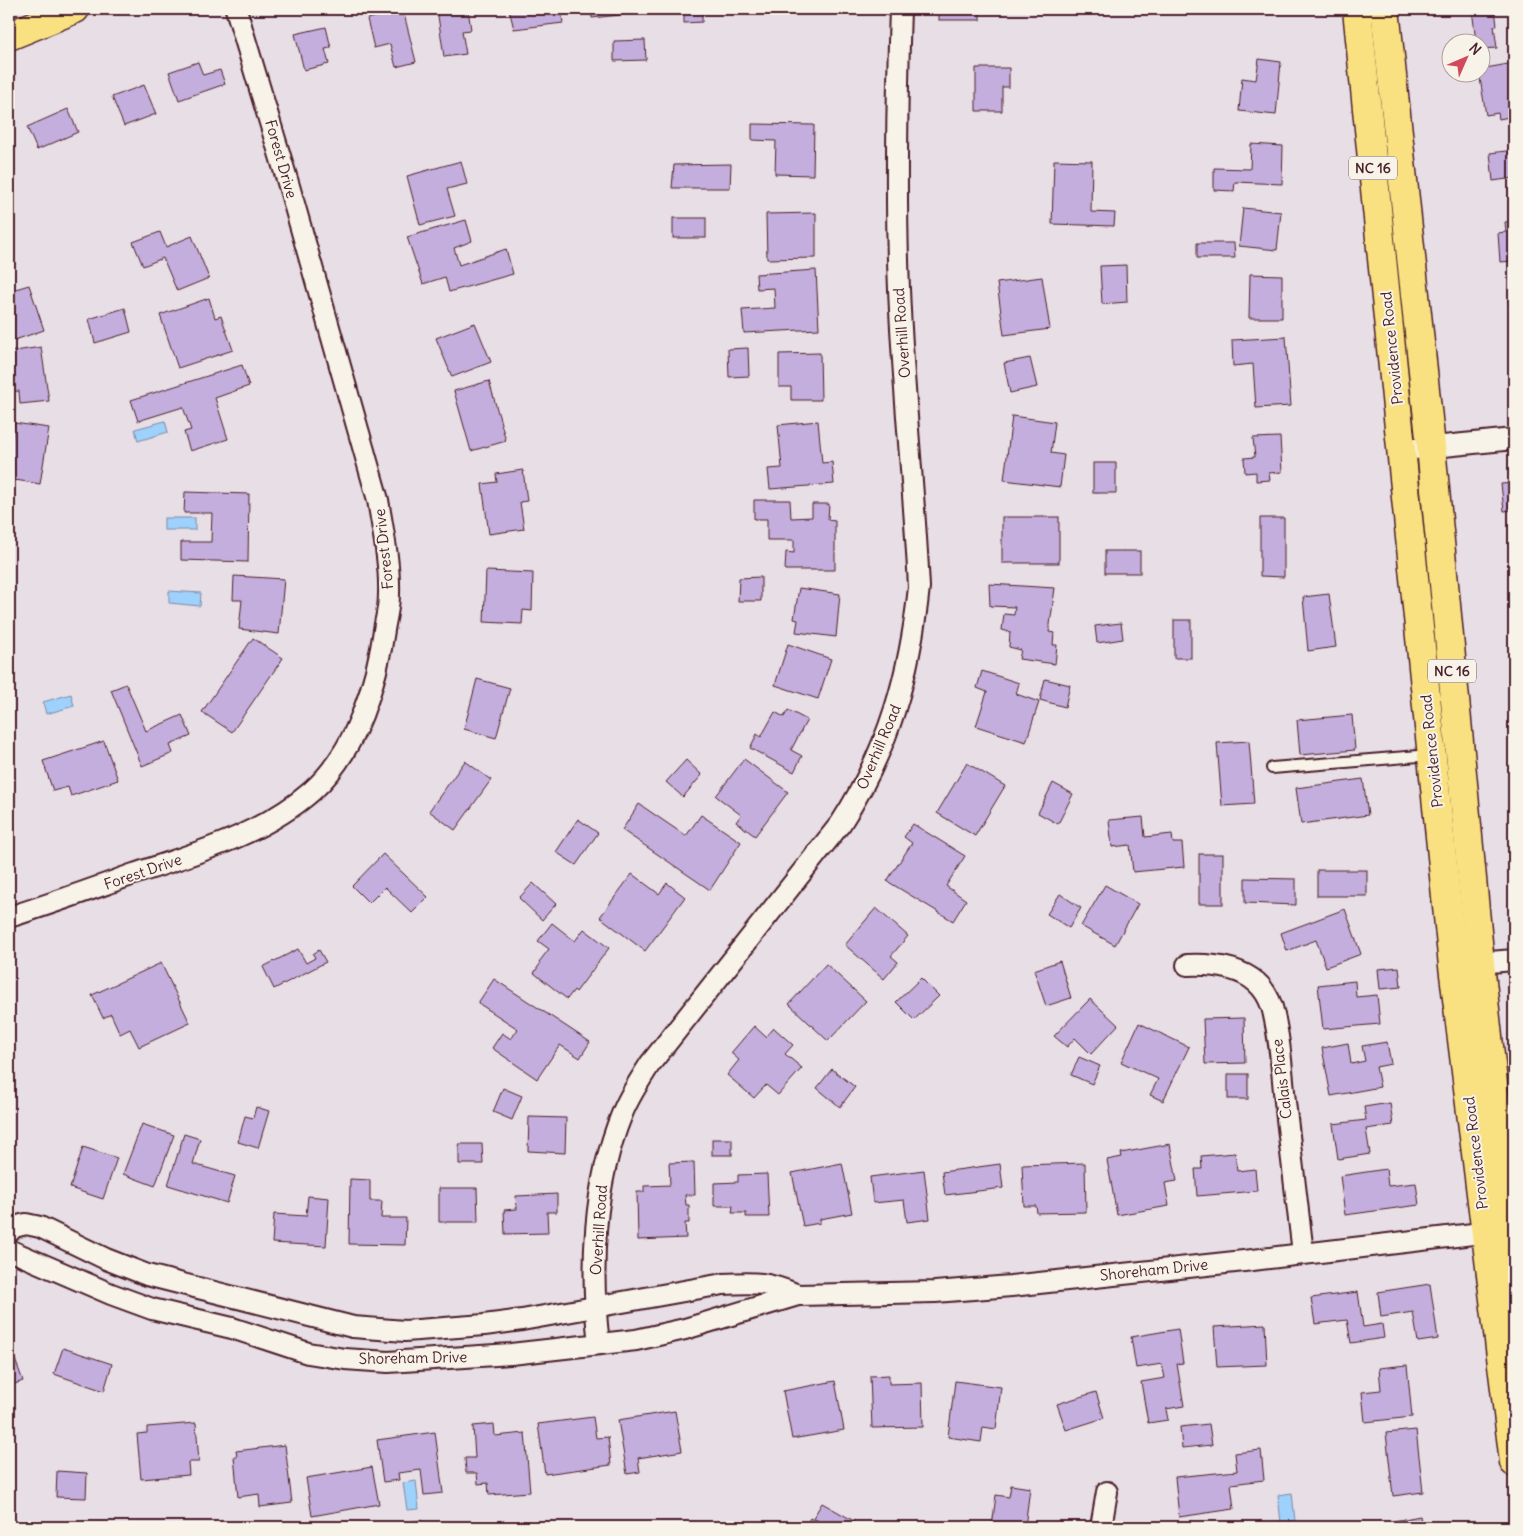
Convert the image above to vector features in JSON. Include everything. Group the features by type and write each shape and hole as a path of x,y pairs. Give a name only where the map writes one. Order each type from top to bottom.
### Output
{"main road":[{"path":"9,36 75,9"},
{"name":"Providence Road","path":"1357,9 1432,755 1466,964 1497,1231 1514,1462"},
{"name":"Providence Road","path":"1385,9 1431,447 1466,964"},
{"name":"Providence Road","path":"1497,1231 1514,1278"}],"street":[{"name":"Forest Drive","path":"9,918 208,850 243,835 282,813 312,791 334,766 344,751 361,717 375,679 381,654 389,596 386,547 378,500 289,186 236,9"},
{"name":"Overhill Road","path":"598,1344 594,1306 599,1194 605,1166 622,1113 650,1064 842,823 854,803 892,721 908,666 919,587 899,290 897,110 900,9"},
{"path":"1402,450 1514,439"},
{"path":"1466,964 1514,960"},
{"name":"Calais Place","path":"1187,965 1222,966 1240,973 1256,981 1266,994 1271,1006 1282,1071 1303,1253"},
{"name":"Shoreham Drive","path":"9,1232 14,1227 26,1224 40,1227 106,1259 147,1275 353,1327 405,1331 484,1325 723,1284 754,1282 776,1286 798,1295"},
{"name":"Shoreham Drive","path":"9,1250 111,1294 152,1309 232,1328 308,1353 345,1359 388,1362 455,1358 636,1340 677,1331 798,1295 935,1292 1011,1286 1497,1231"},
{"path":"1102,1527 1107,1492"}],"lane":[{"path":"1272,768 1432,755"}],"water":[{"path":"165,421 168,432 138,441 135,429"},
{"path":"164,518 195,518 195,530 164,530"},
{"path":"169,591 201,593 200,606 169,603"},
{"path":"71,694 74,706 46,714 43,702"},
{"path":"416,1481 419,1509 407,1510 403,1483"},
{"path":"1292,1493 1295,1521 1281,1523 1278,1495"}],"building":[{"path":"437,9 468,9 471,30 462,31 466,54 444,57"},
{"path":"509,9 561,9 563,23 514,29"},
{"path":"591,9 619,9 620,15 592,18"},
{"path":"659,9 702,9 702,22 684,23 684,10 659,11"},
{"path":"939,9 980,9 980,20 939,20"},
{"path":"1472,9 1495,9 1497,26 1494,26 1497,48 1490,48 1490,32 1475,32"},
{"path":"403,10 416,62 396,67 390,44 374,48 367,19"},
{"path":"326,27 331,48 325,49 329,64 304,70 295,34"},
{"path":"645,40 646,60 614,61 614,41"},
{"path":"1259,59 1281,62 1276,115 1239,111 1242,78 1256,80"},
{"path":"198,62 203,75 220,70 225,84 179,100 169,72"},
{"path":"1514,63 1514,87 1512,87 1514,116 1499,119 1498,113 1486,115 1481,82 1490,82 1490,67"},
{"path":"976,68 1009,68 1009,87 1002,87 1002,111 976,111"},
{"path":"144,85 156,114 124,126 112,97"},
{"path":"68,109 78,132 37,150 27,127"},
{"path":"752,124 814,125 813,175 775,174 776,141 752,140"},
{"path":"1251,144 1283,146 1282,184 1235,182 1234,191 1214,190 1214,168 1250,169"},
{"path":"1514,150 1514,178 1493,181 1490,153"},
{"path":"1054,160 1092,161 1091,212 1115,213 1114,226 1052,224"},
{"path":"461,161 467,184 447,189 455,216 420,225 407,176"},
{"path":"731,164 730,188 672,188 674,165"},
{"path":"1243,208 1281,212 1277,250 1239,246"},
{"path":"816,213 816,258 767,259 766,214"},
{"path":"673,218 706,218 706,238 673,238"},
{"path":"466,220 472,241 454,248 459,265 506,249 513,274 449,292 445,277 423,284 407,237"},
{"path":"1514,221 1514,261 1500,262 1498,233 1506,232 1505,222"},
{"path":"160,232 166,247 192,236 209,278 177,291 163,258 143,266 133,242"},
{"path":"1197,243 1234,243 1235,258 1197,258"},
{"path":"1126,265 1127,302 1102,304 1100,266"},
{"path":"816,270 819,329 744,333 742,310 775,308 774,288 757,289 756,274"},
{"path":"1250,274 1282,275 1282,318 1249,318"},
{"path":"1042,277 1050,329 1004,335 997,283"},
{"path":"29,285 44,330 9,342 9,291"},
{"path":"209,298 215,318 221,316 233,350 178,368 160,315"},
{"path":"1514,299 1514,335 1508,300"},
{"path":"125,308 131,332 95,343 89,319"},
{"path":"475,323 491,362 452,377 436,338"},
{"path":"1286,337 1291,406 1256,408 1253,364 1233,366 1232,340"},
{"path":"41,347 49,401 20,404 19,391 9,392 9,352"},
{"path":"748,348 749,376 729,377 728,349"},
{"path":"820,353 821,400 791,400 791,387 779,387 779,354"},
{"path":"1509,356 1514,356 1514,401"},
{"path":"1030,358 1037,387 1010,393 1004,363"},
{"path":"242,365 249,386 215,398 228,439 190,451 184,432 191,430 183,407 138,421 131,400"},
{"path":"489,381 506,441 471,451 454,391"},
{"path":"1012,416 1055,422 1051,453 1064,455 1060,487 1004,480"},
{"path":"818,421 822,463 832,462 834,484 770,489 768,469 782,468 778,425"},
{"path":"14,423 49,428 40,484 9,479 9,459"},
{"path":"1280,437 1282,472 1269,473 1270,480 1256,481 1256,472 1245,473 1244,458 1255,457 1253,438"},
{"path":"1093,463 1116,463 1116,493 1093,493"},
{"path":"523,470 527,501 520,502 524,529 489,534 482,484 497,482 496,474"},
{"path":"1514,483 1514,510 1504,511 1501,484"},
{"path":"185,492 249,494 248,562 181,560 181,542 211,542 212,513 184,513"},
{"path":"754,500 790,500 791,518 812,517 812,504 829,504 828,520 835,521 835,570 785,570 786,552 794,553 794,540 767,540 767,519 754,519"},
{"path":"1002,517 1059,517 1059,563 1002,563"},
{"path":"1260,518 1284,518 1284,577 1260,576"},
{"path":"1105,551 1140,551 1140,573 1105,573"},
{"path":"486,571 533,573 532,611 523,610 522,624 484,622"},
{"path":"234,576 284,579 279,634 239,629 242,600 233,600"},
{"path":"761,577 761,601 738,601 739,578"},
{"path":"989,584 1055,588 1049,632 1054,633 1053,645 1057,645 1055,664 1019,659 1021,650 1009,647 1010,632 1002,630 1004,614 1014,615 1015,607 990,606"},
{"path":"799,588 840,594 836,637 796,632 798,620 794,619"},
{"path":"1329,594 1336,647 1308,651 1303,597"},
{"path":"1174,620 1191,620 1191,658 1174,658"},
{"path":"1121,623 1123,639 1097,643 1095,626"},
{"path":"253,638 283,658 232,732 202,712"},
{"path":"788,644 831,659 818,699 775,685"},
{"path":"982,671 1019,683 1016,694 1039,702 1026,742 976,726 987,692 977,688"},
{"path":"477,679 510,688 496,738 464,729"},
{"path":"1045,679 1070,685 1065,707 1040,700"},
{"path":"126,684 146,731 182,715 191,736 170,745 173,753 142,766 111,690"},
{"path":"788,710 807,720 791,750 802,756 794,772 750,748 757,734 761,737 775,712 784,717"},
{"path":"1352,715 1355,750 1300,755 1297,720"},
{"path":"104,741 118,780 71,796 68,787 53,791 43,761"},
{"path":"1249,741 1254,804 1222,806 1217,743"},
{"path":"744,759 788,792 755,836 736,822 741,815 716,796"},
{"path":"686,760 702,775 683,797 666,782"},
{"path":"465,761 491,780 455,830 429,811"},
{"path":"967,763 1005,786 975,836 937,813"},
{"path":"1363,779 1368,815 1301,824 1296,788"},
{"path":"1053,783 1073,794 1058,824 1038,813"},
{"path":"639,804 686,836 701,815 741,842 710,890 622,830"},
{"path":"1143,817 1145,837 1172,834 1173,843 1182,843 1184,867 1133,872 1130,845 1112,847 1109,820"},
{"path":"578,819 598,833 576,865 556,852"},
{"path":"913,824 965,856 946,886 966,900 953,921 887,881 912,843 904,837"},
{"path":"383,854 428,897 412,913 385,887 369,903 352,886"},
{"path":"1199,854 1223,854 1223,904 1199,904"},
{"path":"1317,870 1367,870 1367,896 1317,896"},
{"path":"632,874 659,894 667,883 685,897 645,951 600,917"},
{"path":"1245,878 1296,879 1296,905 1245,903"},
{"path":"533,883 556,904 542,920 519,898"},
{"path":"1105,885 1138,904 1115,945 1081,926"},
{"path":"1060,894 1081,908 1069,928 1047,914"},
{"path":"876,908 908,936 891,956 898,962 884,979 845,945"},
{"path":"1345,909 1361,954 1326,967 1316,940 1287,951 1281,933"},
{"path":"552,923 575,941 584,929 609,948 576,992 574,990 567,999 534,973 540,964 539,962 549,949 538,941"},
{"path":"298,949 306,963 315,958 313,954 319,950 326,962 274,989 263,967"},
{"path":"1060,961 1071,998 1046,1006 1034,970"},
{"path":"161,963 190,1023 139,1047 130,1029 120,1034 111,1014 103,1018 92,995"},
{"path":"826,964 866,1001 828,1041 789,1004"},
{"path":"1399,967 1401,987 1380,989 1378,969"},
{"path":"921,978 939,996 914,1020 896,1002"},
{"path":"494,979 590,1042 580,1058 560,1045 537,1079 492,1048 502,1033 511,1039 518,1029 478,1003"},
{"path":"1355,981 1356,997 1377,995 1380,1024 1323,1029 1318,985"},
{"path":"1090,999 1118,1025 1091,1054 1075,1038 1067,1047 1054,1036"},
{"path":"1244,1018 1245,1063 1205,1064 1203,1019"},
{"path":"1139,1023 1189,1047 1163,1101 1150,1095 1158,1079 1121,1062"},
{"path":"754,1026 766,1037 774,1028 793,1045 785,1054 802,1068 778,1095 766,1085 754,1098 727,1075 739,1060 731,1053"},
{"path":"1387,1042 1391,1064 1376,1067 1380,1087 1331,1096 1322,1048 1348,1043 1351,1064 1365,1061 1362,1046"},
{"path":"1079,1057 1100,1066 1092,1084 1071,1075"},
{"path":"832,1069 855,1087 840,1107 817,1088"},
{"path":"1228,1074 1248,1074 1248,1099 1228,1099"},
{"path":"503,1088 522,1096 512,1120 493,1112"},
{"path":"1390,1103 1393,1125 1366,1129 1370,1154 1338,1159 1333,1124 1366,1120 1364,1107"},
{"path":"256,1107 269,1111 258,1148 238,1142 245,1116 253,1118"},
{"path":"529,1117 566,1118 565,1153 528,1151"},
{"path":"142,1124 174,1135 155,1186 123,1174"},
{"path":"184,1134 200,1139 193,1164 235,1176 227,1203 168,1185"},
{"path":"712,1139 732,1139 732,1155 712,1155"},
{"path":"459,1144 482,1144 483,1164 459,1164"},
{"path":"1170,1144 1177,1181 1165,1183 1169,1206 1117,1215 1107,1160 1122,1157 1121,1153"},
{"path":"83,1147 117,1158 103,1199 70,1188"},
{"path":"1235,1153 1237,1171 1255,1169 1257,1191 1197,1196 1195,1169 1202,1169 1201,1156"},
{"path":"694,1162 695,1195 685,1195 686,1205 689,1205 689,1223 685,1223 686,1238 638,1240 637,1192 644,1192 644,1186 670,1185 669,1163"},
{"path":"842,1163 852,1213 820,1219 820,1223 803,1226 792,1173"},
{"path":"1085,1163 1086,1212 1037,1213 1036,1206 1024,1206 1022,1165"},
{"path":"1000,1164 1003,1188 945,1195 942,1172"},
{"path":"1386,1169 1388,1186 1416,1183 1419,1205 1345,1215 1340,1176"},
{"path":"924,1170 930,1219 907,1222 904,1200 873,1203 870,1177"},
{"path":"767,1174 769,1217 746,1217 746,1213 732,1213 733,1206 714,1206 714,1183 738,1182 738,1175"},
{"path":"350,1179 370,1180 370,1201 382,1201 381,1218 406,1218 405,1245 349,1244"},
{"path":"439,1188 477,1188 478,1222 439,1222"},
{"path":"557,1194 557,1212 547,1212 548,1233 505,1234 504,1210 517,1209 516,1196"},
{"path":"308,1196 329,1198 326,1246 272,1243 274,1214 306,1216"},
{"path":"1430,1284 1438,1339 1418,1342 1413,1312 1381,1317 1378,1292"},
{"path":"1358,1292 1363,1327 1382,1324 1384,1338 1351,1343 1347,1320 1315,1324 1311,1298"},
{"path":"1265,1324 1267,1365 1217,1367 1214,1327"},
{"path":"1178,1329 1183,1363 1177,1364 1184,1406 1166,1409 1168,1420 1148,1423 1141,1382 1165,1378 1162,1364 1136,1368 1131,1337"},
{"path":"63,1348 112,1364 104,1391 54,1374"},
{"path":"13,1354 23,1381 9,1386 9,1356"},
{"path":"1407,1365 1412,1417 1365,1422 1362,1392 1381,1390 1379,1368"},
{"path":"889,1375 889,1384 922,1383 923,1427 872,1428 870,1376"},
{"path":"835,1381 844,1430 792,1439 783,1391"},
{"path":"955,1381 1001,1387 996,1429 983,1427 981,1442 948,1437"},
{"path":"1096,1392 1104,1418 1066,1430 1057,1404"},
{"path":"675,1411 682,1451 638,1458 640,1472 627,1474 618,1420"},
{"path":"593,1417 596,1438 608,1437 611,1465 545,1474 538,1424"},
{"path":"196,1423 199,1462 188,1462 189,1475 141,1479 137,1434 147,1433 147,1427"},
{"path":"494,1424 495,1436 525,1433 530,1492 489,1495 488,1483 478,1484 477,1473 466,1473 465,1458 475,1458 473,1426"},
{"path":"1209,1424 1212,1445 1182,1448 1180,1427"},
{"path":"1416,1430 1423,1492 1393,1496 1386,1433"},
{"path":"435,1432 443,1493 424,1495 421,1470 398,1473 399,1480 383,1482 377,1440"},
{"path":"285,1445 292,1503 260,1507 259,1494 238,1497 234,1457 237,1457 236,1451"},
{"path":"1261,1450 1264,1480 1231,1484 1234,1509 1179,1517 1175,1477 1237,1471 1235,1453"},
{"path":"372,1467 379,1504 312,1516 306,1478"},
{"path":"57,1471 87,1473 86,1498 56,1497"},
{"path":"1011,1485 1030,1488 1025,1527 992,1527 996,1495 1009,1497"},
{"path":"822,1503 854,1521 851,1527 830,1527 813,1518"},
{"path":"1420,1516 1422,1527 1395,1527 1394,1521"},
{"path":"810,1518 827,1527 805,1527"},
{"path":"421,1520 422,1527 389,1527 389,1525"}]}
